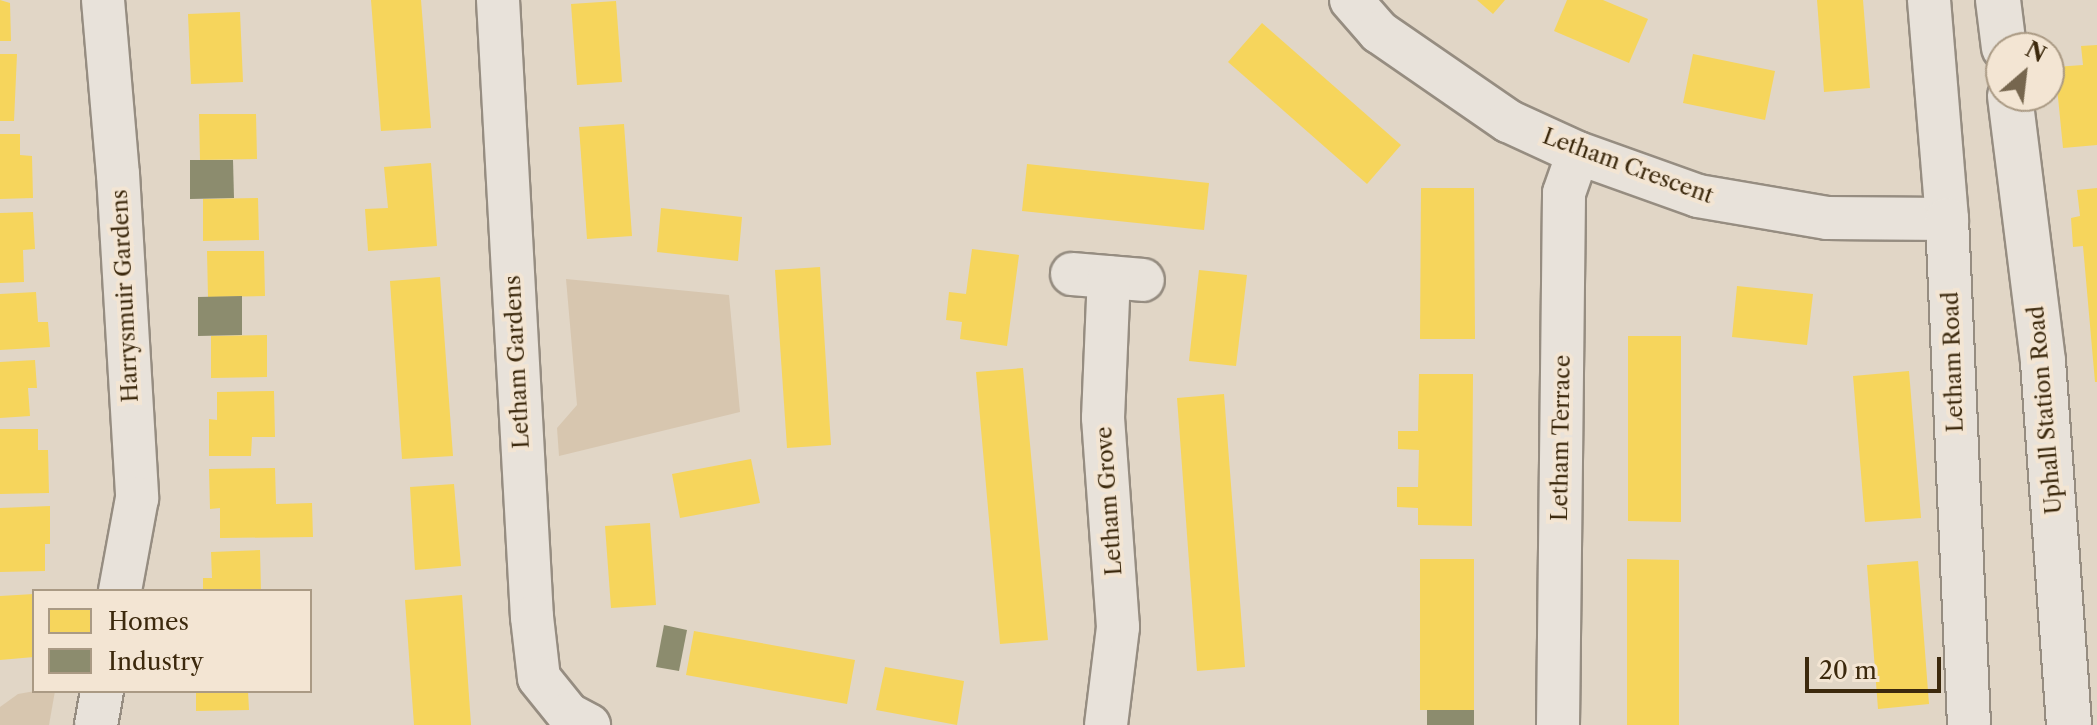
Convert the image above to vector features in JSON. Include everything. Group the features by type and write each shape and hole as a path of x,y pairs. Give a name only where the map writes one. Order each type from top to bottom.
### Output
{"main road":[{"path":"1998,0 2002,32"},
{"name":"Uphall Station Road","path":"2012,112 2043,362 2069,725"}],"street":[{"name":"Harrysmuir Gardens","path":"103,0 118,174 137,498 120,589"},
{"name":"Letham Gardens","path":"498,0 532,617 539,678 579,720"},
{"name":"Letham Crescent","path":"1351,0 1379,32 1508,121 1578,153 1698,196 1827,218 1947,219"},
{"name":"Letham Road","path":"1929,0 1947,219 1969,725"},
{"name":"Letham Terrace","path":"1558,725 1564,193 1578,153"},
{"name":"Letham Grove","path":"1106,725 1118,627 1103,418 1108,277"},
{"path":"96,725 102,693"}],"shaded area":[{"path":"566,279 729,295 740,412 559,456 557,428 577,405"},
{"path":"55,693 49,725 0,725 0,707 18,694"}],"building: Homes":[{"path":"0,0 10,3 11,41 0,41"},
{"path":"371,0 421,0 431,128 381,131"},
{"path":"1477,0 1505,0 1493,14"},
{"path":"1567,0 1603,0 1648,19 1629,63 1554,31"},
{"path":"1817,0 1863,0 1870,88 1824,92"},
{"path":"616,1 622,82 577,85 571,4"},
{"path":"240,12 243,82 191,84 188,14"},
{"path":"1262,23 1401,145 1367,184 1228,62"},
{"path":"2097,45 2097,145 2063,148 2059,112 2065,112 2065,66 2083,65 2081,46"},
{"path":"0,54 17,54 14,121 0,121"},
{"path":"1693,54 1775,71 1765,120 1683,103"},
{"path":"199,114 256,114 257,159 200,160"},
{"path":"624,124 632,236 587,239 579,127"},
{"path":"0,134 20,134 20,155 32,156 33,198 0,199"},
{"path":"431,163 437,246 368,251 365,209 388,208 384,167"},
{"path":"1027,164 1209,183 1204,230 1022,211"},
{"path":"1421,188 1474,188 1475,339 1420,339"},
{"path":"2097,188 2095,382 2083,246 2073,247 2071,218 2080,216 2077,190"},
{"path":"258,198 259,240 203,241 203,199"},
{"path":"661,208 742,217 738,261 657,252"},
{"path":"33,212 35,249 23,250 24,282 0,283 0,213"},
{"path":"972,249 1019,255 1007,346 960,339 962,322 946,320 949,292 966,294"},
{"path":"207,251 264,251 265,296 208,297"},
{"path":"820,267 831,445 787,448 775,270"},
{"path":"1199,270 1247,275 1236,366 1189,361"},
{"path":"440,277 453,456 402,459 390,281"},
{"path":"1737,286 1813,294 1807,345 1732,337"},
{"path":"36,292 38,322 48,322 50,347 0,350 0,294"},
{"path":"267,335 267,377 211,378 211,336"},
{"path":"1628,336 1681,336 1681,522 1628,521"},
{"path":"35,360 37,388 28,388 30,416 0,418 0,362"},
{"path":"1023,368 1048,640 1000,644 976,372"},
{"path":"1909,371 1921,518 1865,522 1853,376"},
{"path":"1419,374 1473,374 1472,526 1418,525 1418,508 1397,507 1397,487 1418,487 1419,450 1398,449 1398,431 1418,431"},
{"path":"274,391 275,437 252,437 251,456 209,456 209,419 217,420 217,392"},
{"path":"1224,394 1245,667 1197,671 1177,398"},
{"path":"0,429 38,429 38,450 48,450 49,493 0,494"},
{"path":"751,459 760,503 680,518 672,474"},
{"path":"275,468 276,504 312,503 313,537 220,538 220,508 210,509 209,469"},
{"path":"454,484 461,566 415,570 410,487"},
{"path":"50,506 50,544 45,544 45,571 0,572 0,508"},
{"path":"650,523 656,605 611,608 605,526"},
{"path":"260,550 261,589 203,589 203,578 212,578 211,552"},
{"path":"1420,559 1474,559 1474,710 1420,710"},
{"path":"1627,559 1679,560 1679,725 1627,725"},
{"path":"1918,561 1929,704 1878,709 1867,565"},
{"path":"32,594 32,657 0,660 0,596"},
{"path":"462,595 471,725 414,725 405,600"},
{"path":"694,631 855,660 847,704 686,675"},
{"path":"885,667 964,681 957,725 876,710"},
{"path":"196,693 248,693 249,710 196,711"}],"building: Industry":[{"path":"190,160 233,160 234,198 190,199"},
{"path":"242,296 242,335 198,336 198,297"},
{"path":"664,625 687,630 679,671 656,667"},
{"path":"1427,710 1474,710 1474,725 1427,725"}]}
